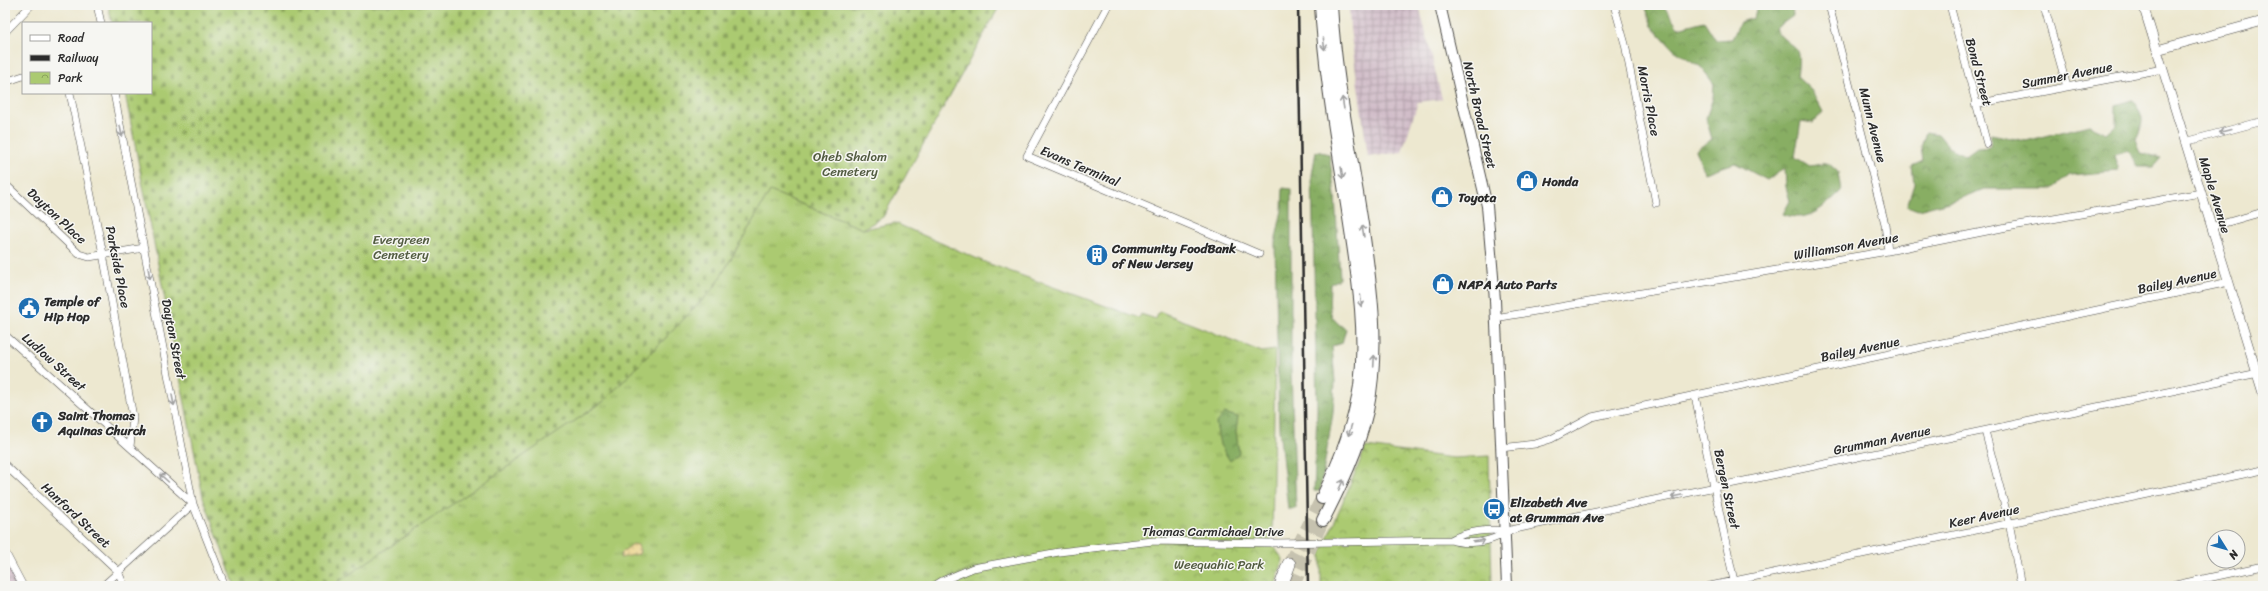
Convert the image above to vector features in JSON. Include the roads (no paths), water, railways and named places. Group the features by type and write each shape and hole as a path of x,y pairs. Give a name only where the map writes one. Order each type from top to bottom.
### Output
{"highway":[{"path":"1321,5 1329,87 1359,286 1363,329 1361,372 1354,415 1341,456 1322,498"},
{"path":"1323,520 1348,468 1363,426 1371,382 1374,338 1372,295 1340,80 1331,5"},
{"path":"1281,586 1289,564"}],"main road":[{"name":"North Broad Street","path":"1440,5 1487,206 1495,318 1507,586"}],"street":[{"path":"6,32 31,5"},
{"path":"97,5 101,22"},
{"name":"Evans Terminal","path":"1108,5 1027,156 1259,254"},
{"name":"Morris Place","path":"1614,5 1625,44 1656,203"},
{"name":"Munn Avenue","path":"1829,5 1885,224 1888,251"},
{"name":"Bond Street","path":"1950,5 1987,144"},
{"path":"2044,5 2067,87"},
{"name":"Maple Avenue","path":"2143,5 2228,282 2260,373 2263,393"},
{"path":"2157,50 2263,21"},
{"name":"Summer Avenue","path":"1976,104 2163,69"},
{"path":"5,82 22,76"},
{"name":"Parkside Place","path":"70,94 103,254 133,417 130,447"},
{"name":"Dayton Street","path":"114,94 193,504 225,586"},
{"path":"2185,142 2263,121"},
{"name":"Dayton Place","path":"5,184 79,254 89,257 144,248"},
{"name":"Williamson Avenue","path":"1495,318 1888,251 2007,227 2201,193"},
{"path":"2211,227 2263,212"},
{"name":"Bailey Avenue","path":"1500,448 1535,444 1551,439 1592,417 2228,282"},
{"name":"Ludlow Street","path":"5,335 193,504"},
{"name":"Grumman Avenue","path":"1505,531 2260,373"},
{"name":"Bergen Street","path":"1695,396 1735,583"},
{"path":"1985,431 2009,522 2020,586"},
{"name":"Hanford Street","path":"5,465 118,571 124,586"},
{"name":"Keer Avenue","path":"1710,586 1735,583 2009,522 2263,470"},
{"path":"103,586 193,504"},
{"name":"Thomas Carmichael Drive","path":"934,586 942,581 974,568 1059,552 1153,541 1272,543 1451,540 1458,536 1492,529 1505,531"},
{"path":"5,552 22,586"},
{"path":"2171,586 2263,566"}],"tunnel":[{"path":"1289,564 1322,498"},
{"path":"1293,586 1323,520"}],"railway":[{"path":"1298,5 1308,586"}],"place":[{"name":"Honda","path":"1527,181"},
{"name":"Toyota","path":"1442,197"},
{"name":"Community FoodBank of New Jersey","path":"1097,255"},
{"name":"NAPA Auto Parts","path":"1443,284"},
{"name":"Temple of Hip Hop","path":"29,308"},
{"name":"Saint Thomas Aquinas Church","path":"42,422"},
{"name":"Elizabeth Ave at Grumman Ave","path":"1494,509"}],"park label":[{"name":"Oheb Shalom Cemetery","path":"850,164"},
{"name":"Evergreen Cemetery","path":"401,246"},
{"name":"Weequahic Park","path":"1219,564"}]}
